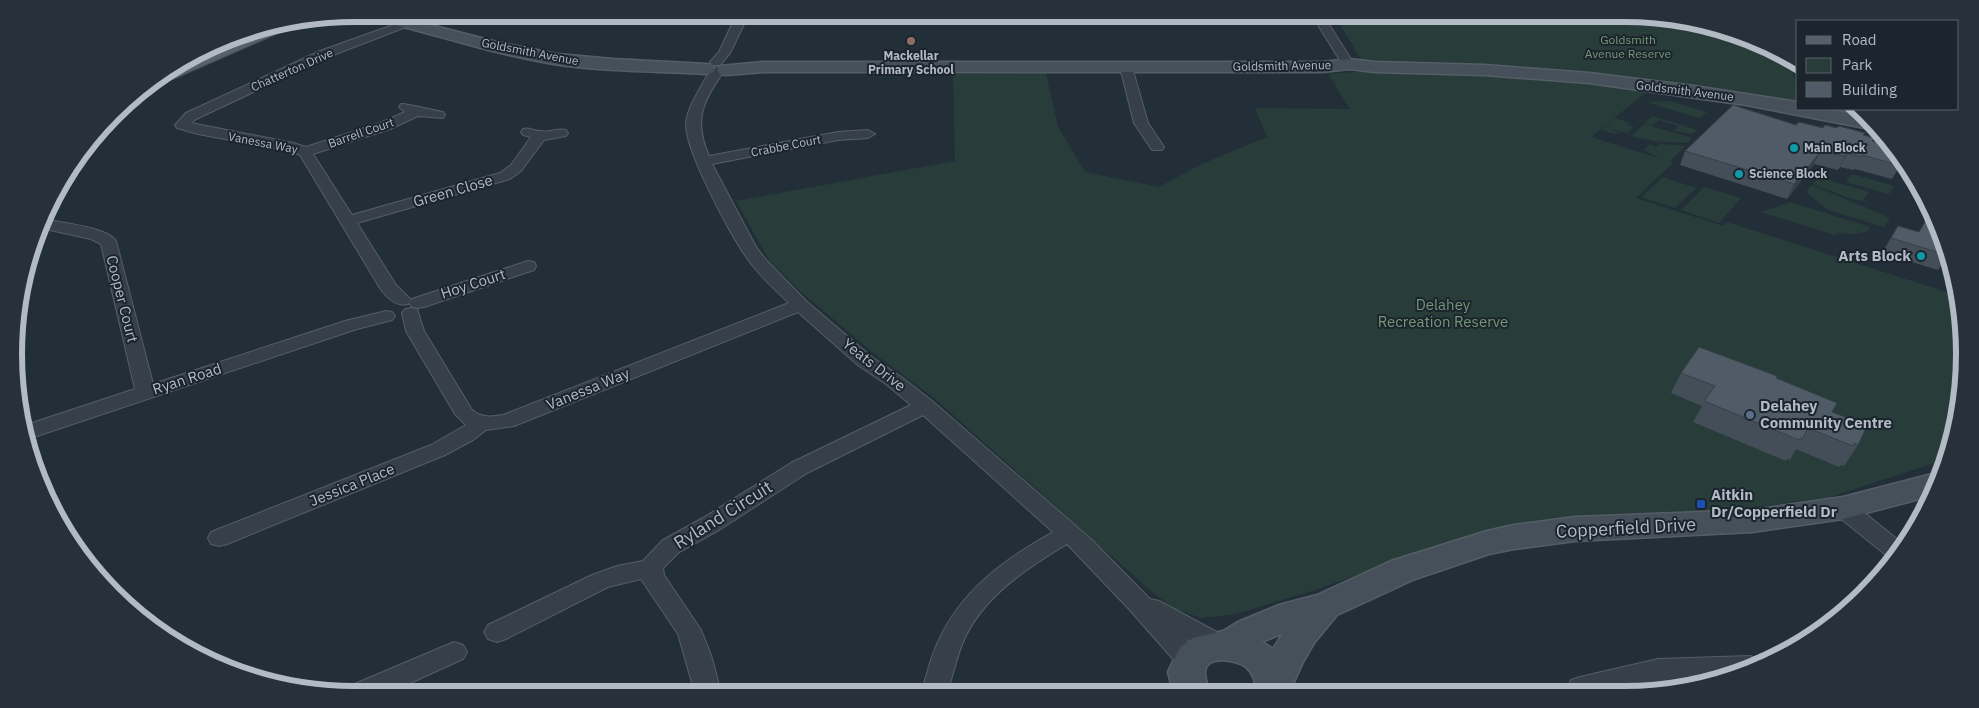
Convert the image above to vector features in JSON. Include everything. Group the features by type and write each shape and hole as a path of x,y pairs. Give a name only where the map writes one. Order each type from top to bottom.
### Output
{"main road":[{"path":"199,61 251,39"}],"street":[{"name":"Chatterton Drive","path":"182,125 191,116 398,22"},
{"name":"Goldsmith Avenue","path":"404,22 501,48 556,59 614,65 669,67 1323,67 1348,64 1369,67 1472,69 1528,74 1686,90 1796,108"},
{"name":"Yeats Drive","path":"739,22 695,113 693,127 696,144 748,248 760,264 800,305 866,362 893,380 925,406 1105,566 1200,670"},
{"path":"1321,22 1348,64"},
{"path":"1126,67 1141,123 1156,147"},
{"name":"Barrell Court","path":"305,152 385,126 411,109 438,115"},
{"path":"1807,110 1860,121"},
{"name":"Vanessa Way","path":"182,125 198,130 293,147 305,152 399,309 465,414 481,423 507,421 800,305"},
{"name":"Green Close","path":"348,221 505,176 517,168 531,144 534,134 562,133"},
{"name":"Crabbe Court","path":"705,161 838,136 868,134"},
{"name":"Cooper Court","path":"49,225 96,235 108,241 146,393"},
{"name":"Hoy Court","path":"399,309 532,266"},
{"name":"Ryan Road","path":"32,430 399,309"},
{"name":"Ryland Circuit","path":"651,568 661,554 672,546 724,516 791,473 925,406"},
{"name":"Jessica Place","path":"219,538 438,450 460,439 481,423"},
{"name":"Copperfield Drive","path":"1200,670 1250,632 1290,615 1325,606 1403,570 1454,552 1514,537 1608,526 1752,521 1843,508 1929,486"},
{"path":"1843,508 1893,549"},
{"path":"936,686 950,641 962,619 979,597 995,580 1012,567 1069,533"},
{"path":"497,632 600,581 617,575 651,568 652,577 656,585 691,635 706,686"},
{"name":"Yeats Drive","path":"1138,602 1200,670"},
{"name":"Copperfield Drive","path":"1276,686 1284,661 1301,632 1325,606"},
{"path":"377,686 454,652"},
{"path":"1200,670 1254,654 1264,662 1271,673 1274,686"},
{"path":"1589,686 1658,670 1722,671"}],"green space":[{"name":"Goldsmith Avenue Reserve","path":"1338,22 1625,22 1668,25 1732,40 1791,67 1796,85 1796,103 1494,67 1362,61"},
{"name":"Delahey Recreation Reserve","path":"1383,70 1507,74 1650,89 1591,137 1661,159 1644,150 1650,144 1656,147 1660,144 1686,146 1670,161 1674,162 1636,198 1723,226 1727,222 1951,293 1956,332 1956,376 1950,419 1939,462 1830,497 1741,509 1608,514 1532,522 1438,546 1315,590 1236,614 1201,618 1173,608 1150,590 934,398 871,351 800,291 769,260 736,201 955,161 953,74 1046,73 1058,127 1085,172 1159,187 1202,164 1267,137 1255,108 1350,109 1328,74"},
{"path":"1668,101 1707,112 1699,118 1646,102"},
{"path":"1653,116 1697,130 1692,134 1674,131 1679,126 1659,120 1652,126 1644,123"},
{"path":"1615,118 1630,123 1627,125 1634,127 1627,133 1609,129 1618,132 1616,134 1601,130"},
{"path":"1644,124 1692,138 1687,143 1653,141 1631,136"},
{"path":"1852,174 1894,186 1889,194 1846,182"},
{"path":"1663,177 1696,188 1675,208 1641,197"},
{"path":"1818,177 1869,192 1863,200 1872,203 1848,198 1813,184"},
{"path":"1812,185 1890,218 1884,227 1828,210 1806,192"},
{"path":"1704,187 1741,198 1719,223 1681,210"},
{"path":"1790,202 1870,227 1866,232 1854,234 1835,233 1838,236 1761,212"}],"building":[{"path":"1733,105 1796,125 1799,122 1823,128 1825,125 1837,128 1839,126 1865,133 1863,135 1874,138 1872,141 1881,144 1897,164 1862,155 1861,157 1848,153 1845,156 1821,151 1794,184 1685,151"},
{"path":"1927,218 1941,253 1891,238 1898,226 1919,232"},
{"path":"1699,347 1777,376 1776,378 1837,403 1832,412 1863,424 1862,427 1866,428 1858,445 1854,443 1853,446 1808,428 1802,439 1800,438 1799,440 1704,401 1715,386 1681,373"}],"place":[{"name":"Mackellar Primary School","path":"911,41"},
{"name":"Main Block","path":"1794,148"},
{"name":"Science Block","path":"1739,174"},
{"name":"Arts Block","path":"1921,256"},
{"name":"Delahey Community Centre","path":"1750,415"},
{"name":"Aitkin Dr/Copperfield Dr","path":"1701,504"}]}
